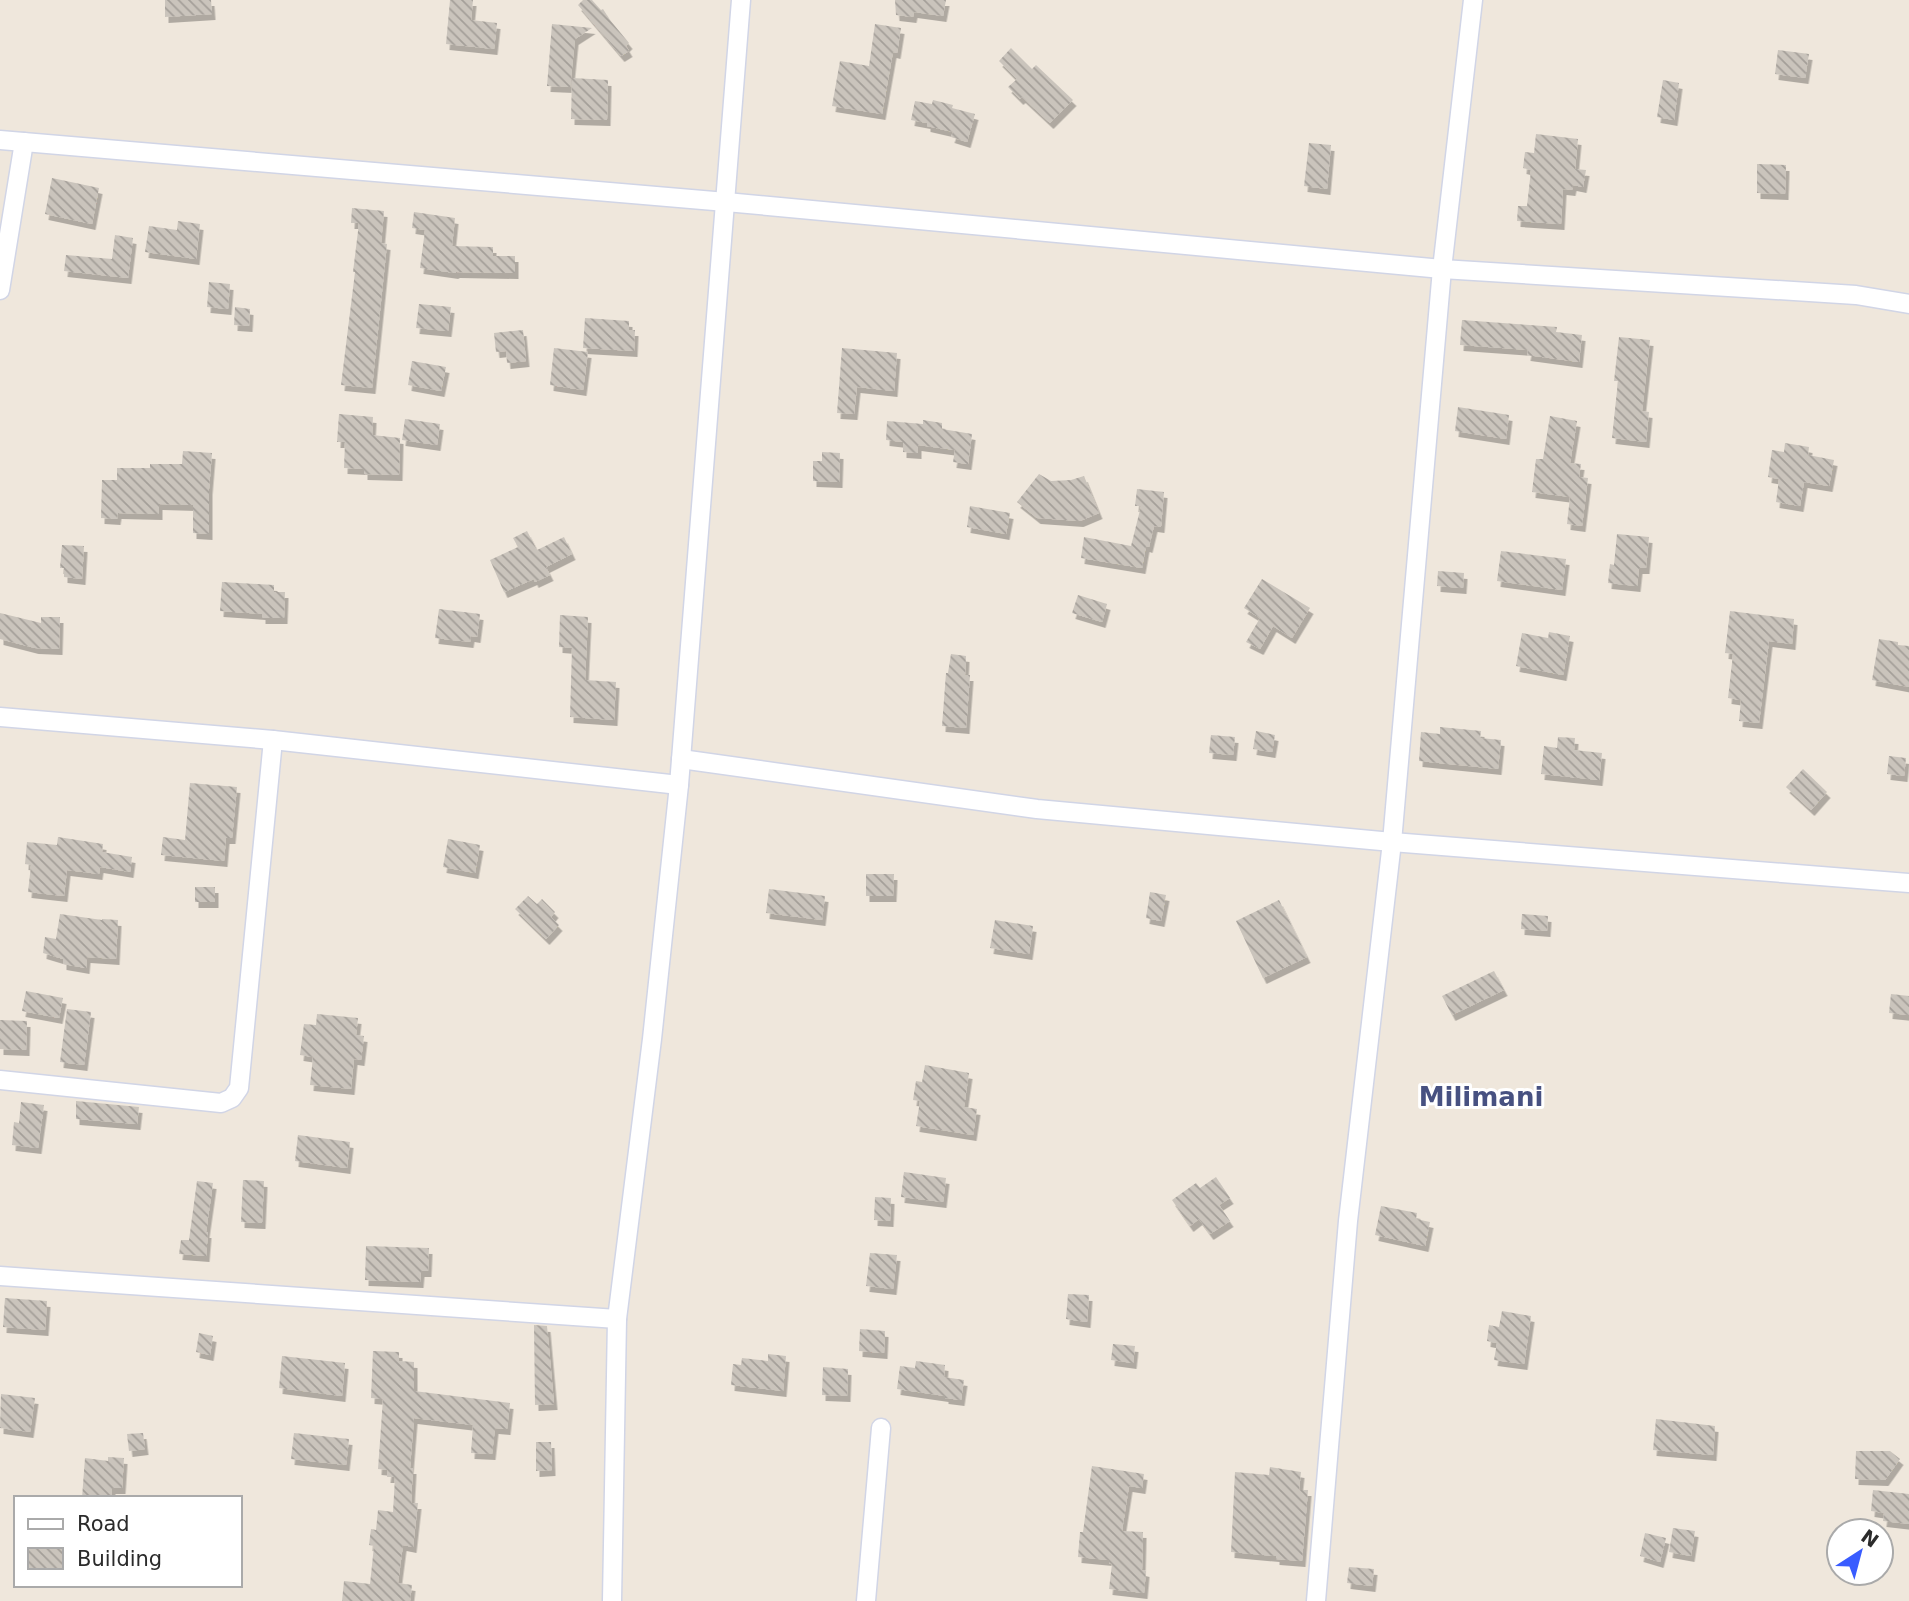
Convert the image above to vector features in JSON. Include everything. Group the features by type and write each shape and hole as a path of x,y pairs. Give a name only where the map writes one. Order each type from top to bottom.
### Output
{"street":[{"path":"612,1601 617,1319 652,1039 679,785 741,0"},
{"path":"1316,1601 1348,1221 1392,842 1442,270 1473,0"},
{"path":"0,140 726,202 1442,270 1856,295 1909,304"},
{"path":"0,290 23,142"},
{"path":"0,717 273,740 679,785"},
{"path":"0,1080 221,1103 232,1098 239,1088 273,740"},
{"path":"681,759 1037,809 1392,842 1909,883"},
{"path":"0,1276 617,1319"},
{"path":"866,1601 881,1428"}],"building":[{"path":"165,0 211,0 212,14 165,17"},
{"path":"450,0 473,0 471,20 497,23 494,49 446,44"},
{"path":"583,0 592,0 603,9 629,43 626,46 629,51 621,56 578,5"},
{"path":"895,0 946,0 943,16 914,12 913,17 896,15"},
{"path":"552,24 592,28 575,39 570,87 547,86"},
{"path":"875,24 901,28 897,53 893,52 882,114 832,106 840,61 869,66"},
{"path":"1011,48 1032,69 1036,65 1073,100 1050,123 1008,87 1017,79 999,61"},
{"path":"1778,50 1809,54 1805,78 1775,74"},
{"path":"572,78 608,80 607,120 571,119"},
{"path":"1663,80 1679,83 1674,120 1657,117"},
{"path":"933,100 975,114 967,142 951,137 953,132 911,120 915,101 932,104"},
{"path":"1536,134 1578,139 1575,169 1586,170 1583,187 1573,185 1572,190 1563,189 1561,224 1517,221 1518,206 1527,206 1531,170 1523,168 1525,152 1534,153"},
{"path":"1309,143 1331,145 1327,189 1304,186"},
{"path":"1757,164 1786,165 1785,194 1757,193"},
{"path":"52,178 99,188 92,224 45,214"},
{"path":"352,208 384,211 381,243 387,244 372,388 341,385 359,223 351,223"},
{"path":"414,212 455,218 452,246 493,247 493,256 515,256 515,273 455,273 420,268 425,230 412,228"},
{"path":"178,221 200,224 196,259 145,252 149,226 177,230"},
{"path":"115,235 133,238 128,278 64,271 66,255 112,259"},
{"path":"209,282 230,284 228,309 207,307"},
{"path":"419,304 451,307 448,331 416,328"},
{"path":"235,307 250,309 249,326 234,325"},
{"path":"585,318 629,321 629,330 635,330 634,351 583,348"},
{"path":"1462,320 1557,327 1556,332 1582,335 1579,362 1527,355 1528,350 1460,345"},
{"path":"523,330 526,361 507,363 506,351 496,352 494,333"},
{"path":"1619,337 1650,340 1642,411 1649,412 1646,442 1612,438"},
{"path":"554,348 588,352 583,390 550,385"},
{"path":"842,348 897,353 894,391 857,387 854,414 837,413"},
{"path":"412,361 446,367 441,391 408,385"},
{"path":"1458,407 1509,415 1506,439 1455,431"},
{"path":"339,414 373,417 372,435 400,438 399,475 364,474 364,469 344,468 345,442 337,442"},
{"path":"1550,416 1577,421 1570,463 1581,464 1579,477 1588,478 1582,526 1567,524 1570,497 1532,492 1536,459 1543,459"},
{"path":"405,419 440,424 437,445 402,440"},
{"path":"923,420 942,423 942,429 972,434 968,464 953,462 955,450 918,445 918,453 903,452 903,442 886,440 887,421 923,424"},
{"path":"1785,443 1809,447 1808,455 1834,460 1829,486 1804,482 1800,506 1776,502 1779,479 1768,477 1772,450 1784,452"},
{"path":"183,451 212,453 209,534 193,533 193,505 159,504 159,514 118,513 117,519 101,518 102,480 117,480 117,468 182,464"},
{"path":"822,452 840,453 839,482 813,481 813,461 822,461"},
{"path":"1039,474 1051,481 1084,476 1099,513 1080,521 1037,518 1017,502"},
{"path":"1137,489 1164,492 1161,527 1154,526 1149,547 1146,546 1142,568 1081,558 1084,537 1131,546 1141,506 1135,506"},
{"path":"970,506 1010,513 1006,534 967,527"},
{"path":"527,531 537,550 564,537 572,554 546,567 550,575 504,592 490,560 518,547 513,538"},
{"path":"1617,534 1649,537 1646,568 1639,568 1637,586 1608,583 1610,564 1614,565"},
{"path":"62,545 84,546 82,579 64,577 64,568 60,568"},
{"path":"1501,551 1566,559 1562,590 1497,581"},
{"path":"1438,571 1464,573 1463,588 1437,586"},
{"path":"1262,579 1310,608 1292,638 1273,626 1260,649 1246,642 1260,618 1244,608"},
{"path":"222,582 274,585 274,592 285,592 284,618 262,618 262,614 220,611"},
{"path":"1078,595 1107,604 1102,622 1072,613"},
{"path":"439,609 480,614 477,637 471,636 470,642 435,638"},
{"path":"1730,611 1794,619 1792,644 1769,641 1759,723 1739,721 1741,700 1728,698 1733,654 1725,653"},
{"path":"0,613 41,623 41,617 60,617 59,649 35,648 0,639"},
{"path":"560,615 588,617 585,680 616,682 614,720 570,717 572,648 559,647"},
{"path":"1549,632 1570,636 1563,675 1516,666 1522,633 1548,638"},
{"path":"1879,639 1909,646 1909,687 1872,680"},
{"path":"951,654 966,656 965,675 970,675 966,728 942,726 946,673"},
{"path":"1440,727 1481,731 1480,738 1501,740 1498,769 1419,761 1421,732 1440,734"},
{"path":"1256,731 1275,735 1272,752 1253,749"},
{"path":"1211,735 1235,737 1233,755 1209,753"},
{"path":"1558,737 1575,738 1574,750 1602,753 1599,780 1541,774 1544,746 1557,748"},
{"path":"1889,756 1906,758 1904,776 1887,774"},
{"path":"1803,769 1827,792 1811,810 1786,787"},
{"path":"190,783 237,787 232,838 226,838 224,861 161,855 163,837 185,840"},
{"path":"58,837 103,844 102,852 132,857 130,872 100,867 99,874 67,870 64,896 28,892 31,865 25,864 27,842 57,845"},
{"path":"448,839 480,845 475,873 443,867"},
{"path":"866,874 894,874 893,896 866,896"},
{"path":"195,887 215,887 215,902 195,902"},
{"path":"769,889 825,896 822,920 766,913"},
{"path":"1150,892 1166,895 1161,921 1146,918"},
{"path":"528,896 537,904 542,899 555,912 551,917 559,925 546,939 515,909"},
{"path":"1279,900 1307,957 1263,978 1236,921"},
{"path":"60,914 118,920 116,959 87,957 86,968 63,964 63,959 43,953 45,937 56,939"},
{"path":"1522,914 1548,916 1547,931 1521,929"},
{"path":"995,920 1033,926 1029,954 990,948"},
{"path":"1494,971 1504,990 1452,1015 1442,996"},
{"path":"26,991 63,998 59,1018 22,1011"},
{"path":"1891,994 1909,996 1909,1015 1889,1013"},
{"path":"67,1009 91,1012 84,1065 60,1062"},
{"path":"317,1014 358,1018 356,1035 364,1036 361,1060 354,1059 351,1089 310,1085 313,1057 300,1055 304,1024 316,1025"},
{"path":"0,1020 27,1021 26,1050 0,1049"},
{"path":"925,1065 969,1073 964,1107 977,1109 973,1135 916,1126 920,1101 913,1100 916,1081 922,1082"},
{"path":"76,1101 139,1107 137,1124 76,1119"},
{"path":"21,1102 44,1105 38,1148 12,1145 14,1122 19,1123"},
{"path":"298,1135 350,1142 347,1168 295,1161"},
{"path":"904,1172 946,1178 943,1202 901,1197"},
{"path":"1216,1177 1230,1198 1219,1205 1230,1221 1210,1234 1199,1219 1190,1226 1172,1200 1196,1183 1200,1188"},
{"path":"243,1180 264,1181 262,1223 241,1222"},
{"path":"197,1181 213,1183 206,1232 206,1256 179,1254 181,1240 189,1240"},
{"path":"875,1197 891,1198 890,1221 874,1220"},
{"path":"1381,1206 1417,1213 1416,1219 1430,1222 1425,1246 1375,1235"},
{"path":"366,1246 429,1248 428,1271 421,1271 420,1282 365,1280"},
{"path":"870,1253 897,1255 893,1289 866,1286"},
{"path":"1068,1294 1089,1295 1087,1322 1066,1319"},
{"path":"5,1298 47,1301 45,1330 3,1327"},
{"path":"1502,1311 1531,1316 1524,1364 1494,1360 1497,1343 1487,1341 1489,1325 1499,1327"},
{"path":"534,1325 547,1326 554,1404 535,1405"},
{"path":"860,1329 885,1331 884,1353 859,1351"},
{"path":"199,1333 213,1336 210,1355 196,1352"},
{"path":"1113,1344 1135,1346 1133,1363 1111,1360"},
{"path":"373,1351 399,1352 399,1361 414,1362 414,1391 510,1403 507,1429 495,1428 492,1454 471,1453 473,1425 414,1418 410,1468 413,1468 411,1503 418,1503 413,1547 403,1545 398,1583 412,1585 410,1601 342,1601 344,1581 370,1584 374,1546 369,1545 371,1529 376,1530 378,1510 393,1512 395,1477 387,1477 388,1470 378,1469 383,1399 371,1398"},
{"path":"768,1354 786,1356 783,1391 731,1385 733,1364 741,1365 742,1358 768,1361"},
{"path":"282,1356 345,1363 342,1396 279,1388"},
{"path":"916,1361 945,1365 944,1377 964,1380 961,1400 897,1389 900,1366 915,1368"},
{"path":"823,1367 848,1369 847,1396 822,1395"},
{"path":"1,1394 35,1398 30,1432 0,1428"},
{"path":"1656,1419 1715,1426 1713,1455 1653,1450"},
{"path":"143,1433 145,1449 129,1451 127,1434"},
{"path":"294,1433 349,1439 346,1465 291,1459"},
{"path":"536,1442 551,1442 552,1470 536,1471"},
{"path":"1856,1451 1890,1451 1900,1459 1885,1480 1855,1479"},
{"path":"108,1457 124,1458 122,1488 112,1488 111,1496 82,1496 85,1458 108,1461"},
{"path":"1092,1466 1144,1474 1142,1488 1129,1486 1122,1531 1143,1532 1142,1570 1146,1571 1144,1593 1109,1589 1112,1564 1109,1560 1078,1557"},
{"path":"1270,1467 1301,1472 1299,1490 1308,1490 1302,1561 1231,1552 1235,1472 1269,1475"},
{"path":"1873,1490 1909,1494 1909,1524 1895,1522 1895,1517 1884,1517 1884,1513 1871,1511"},
{"path":"1673,1528 1695,1531 1691,1556 1669,1552"},
{"path":"1645,1533 1666,1538 1660,1562 1640,1556"},
{"path":"1349,1567 1374,1569 1372,1586 1347,1583"}],"district":[{"name":"Milimani","path":"1481,1097"}]}
